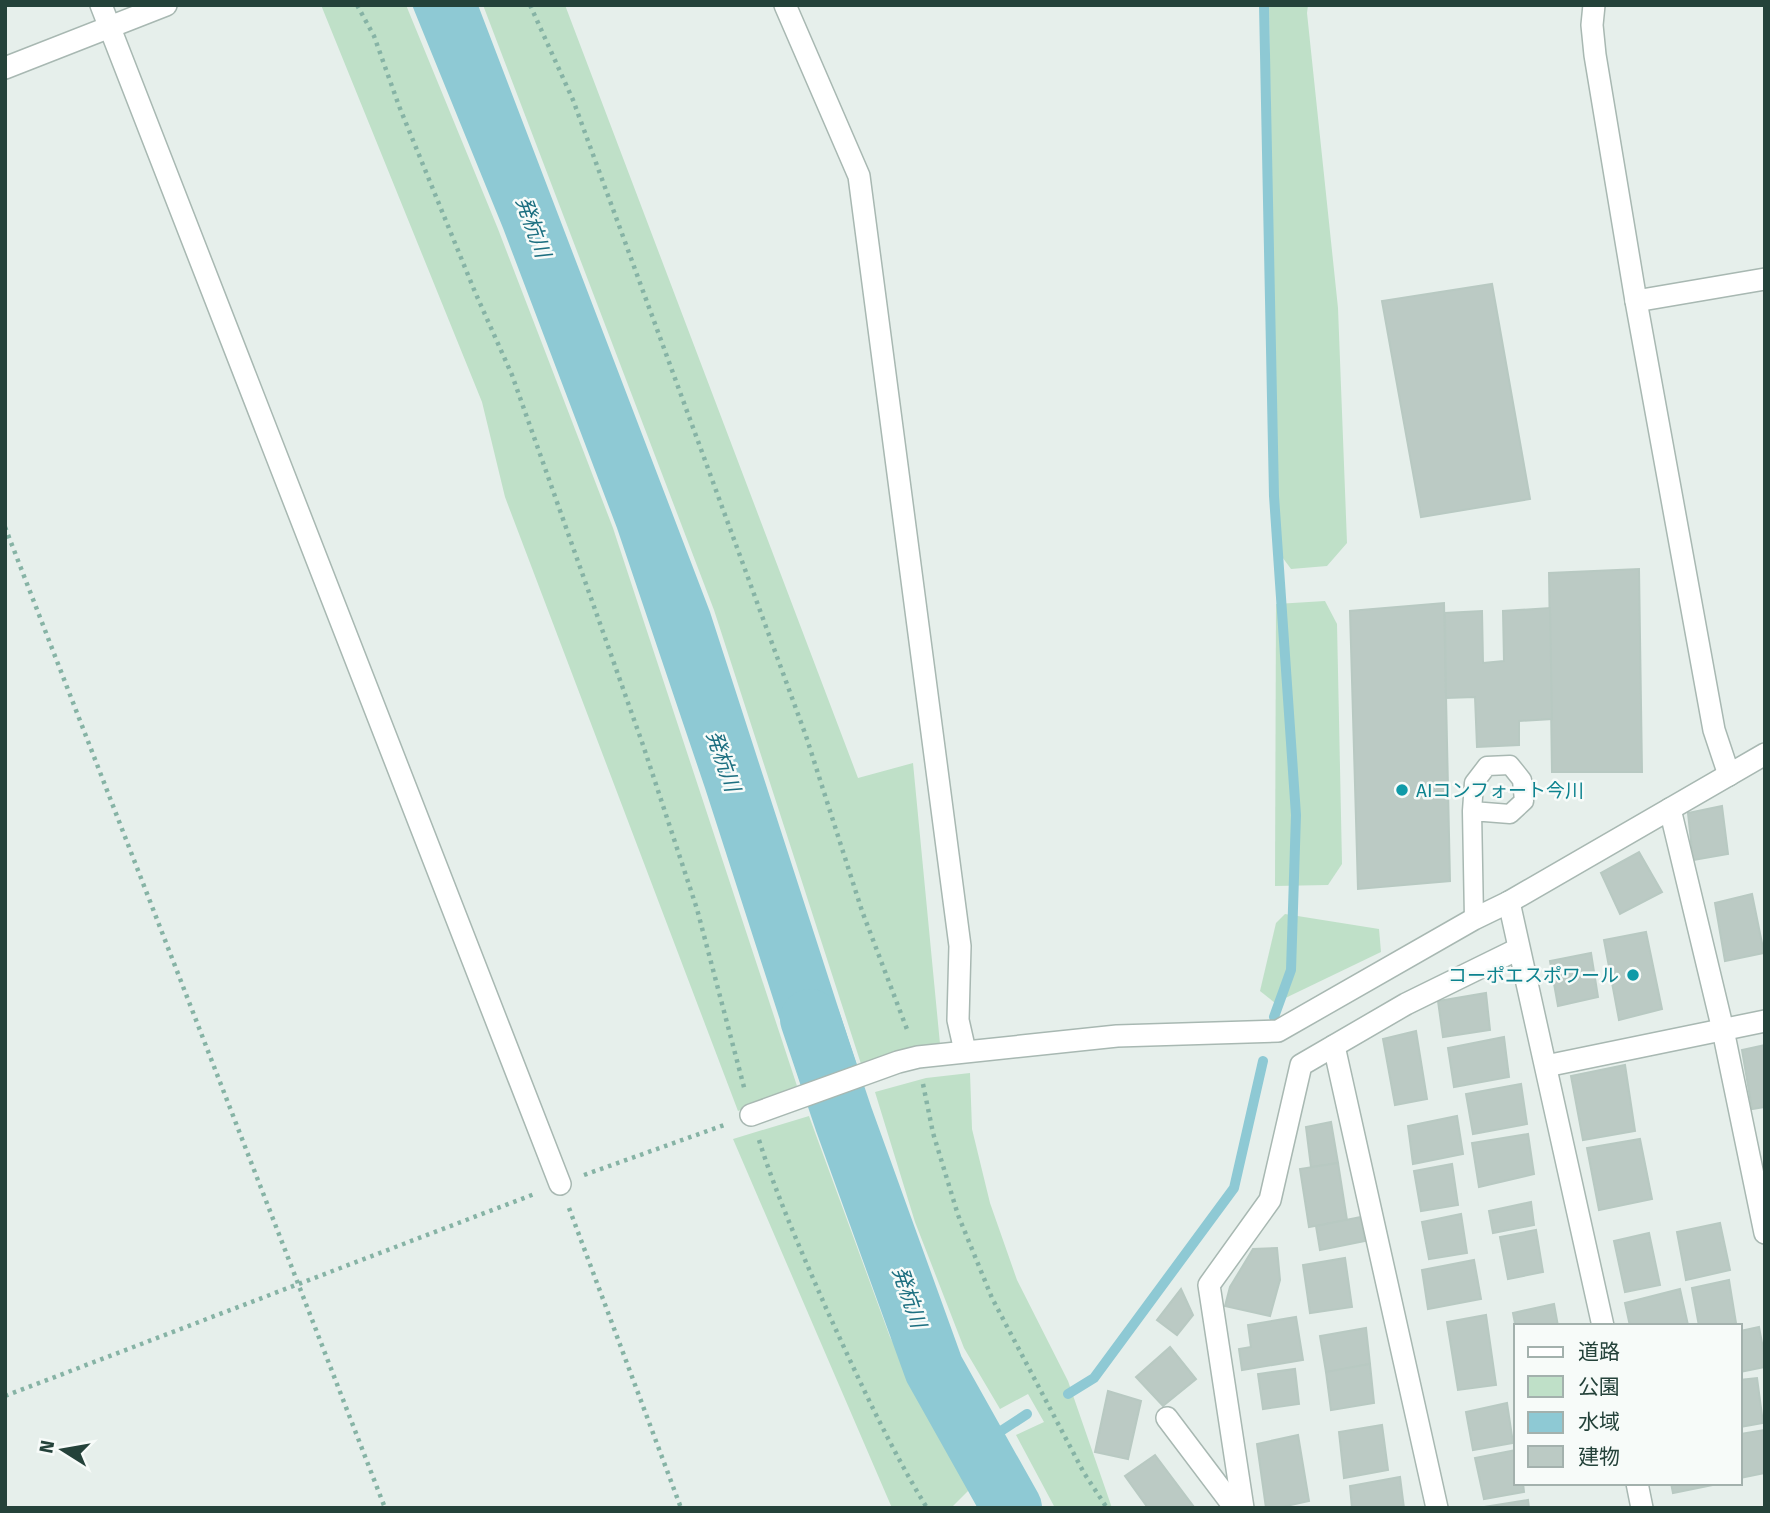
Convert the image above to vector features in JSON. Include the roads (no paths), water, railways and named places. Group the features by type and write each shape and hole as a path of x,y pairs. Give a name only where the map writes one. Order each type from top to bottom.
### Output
{"street":[{"path":"101,5 560,1184"},
{"path":"5,68 166,5"},
{"path":"785,5 859,176 960,946 958,1020 965,1051"},
{"path":"1594,5 1592,24 1595,55 1636,301 1714,730 1729,775"},
{"path":"1636,301 1765,279"},
{"path":"751,1115 908,1060 965,1051 1117,1036 1278,1031 1765,754"},
{"path":"1670,809 1723,1030 1765,1233"},
{"path":"1509,902 1603,1324"},
{"path":"1243,1508 1209,1285 1270,1200 1301,1065 1406,1004 1518,949"},
{"path":"1546,1066 1765,1021"},
{"path":"1334,1046 1437,1508"},
{"path":"1167,1419 1235,1508"},
{"path":"1637,1485 1643,1508"}],"lane":[{"path":"1472,811 1474,919"}],"water":[{"path":"412,5 478,5 710,612 858,1069 802,1088 617,528 503,228"}],"waterway":[{"path":"1264,5 1274,496 1296,815 1291,970 1274,1017"},
{"name":"発杭川","path":"810,1019 934,1369 1012,1508"},
{"path":"1068,1394 1094,1378 1234,1188 1263,1061"},
{"path":"978,1446 1027,1414"}],"place":[{"name":"AIコンフォート今川","path":"1402,790"},
{"name":"コーポエスポワール","path":"1633,975"}]}
